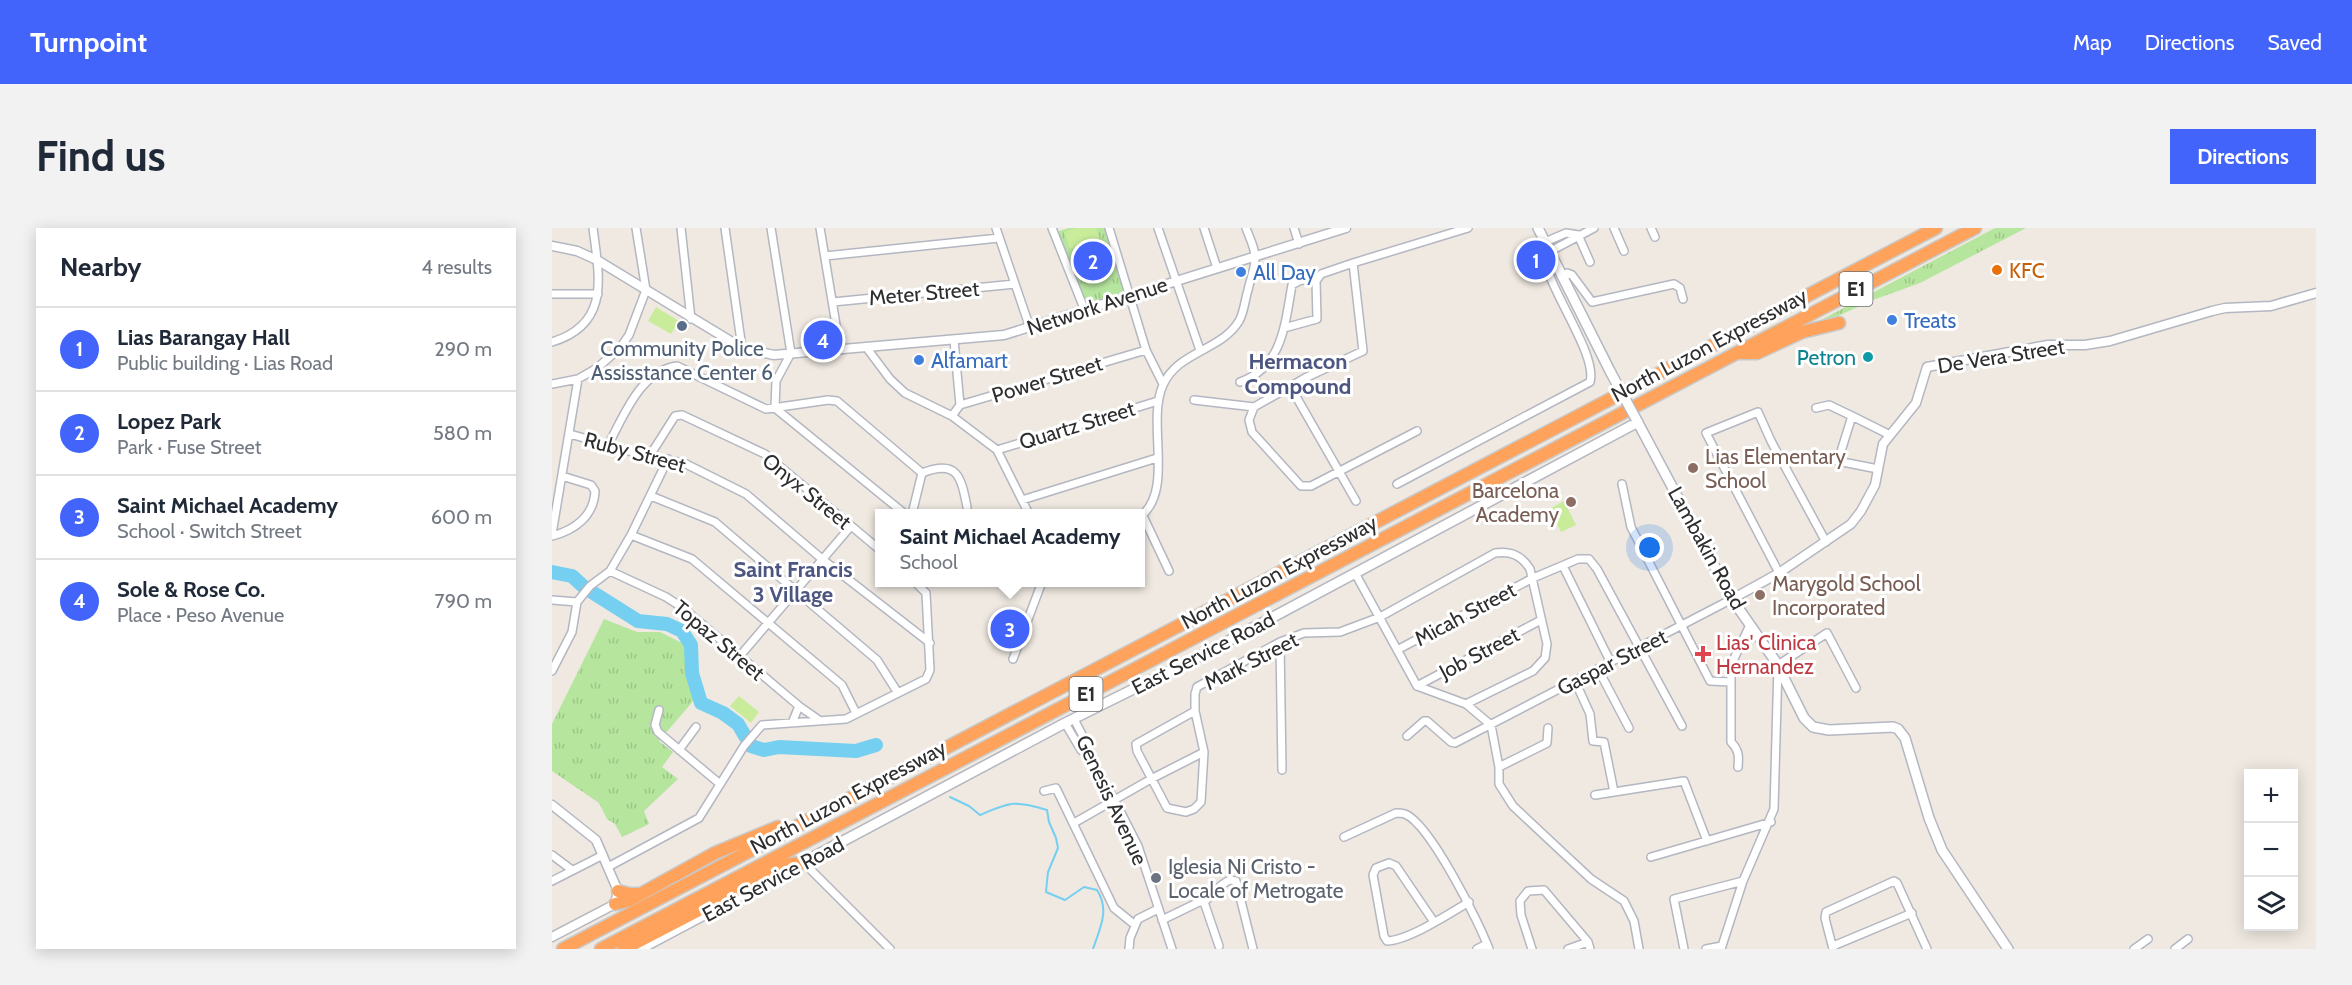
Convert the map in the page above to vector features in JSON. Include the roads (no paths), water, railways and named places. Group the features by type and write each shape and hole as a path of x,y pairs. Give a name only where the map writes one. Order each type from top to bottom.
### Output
{"highway":[{"name":"North Luzon Expressway","path":"563,949 1936,228"},
{"name":"North Luzon Expressway","path":"601,949 1975,228"},
{"path":"1738,353 1757,353 1803,332 1839,323"},
{"path":"615,904 628,901 715,853 840,802"},
{"path":"624,949 788,864 804,863"},
{"path":"618,891 641,894"}],"main road":[{"name":"Lambakin Road","path":"1538,228 1611,373 1732,599 1778,665 1804,718 1813,727 1829,730 1887,726 1898,729 1902,733 1929,818 1942,850 2008,949"},
{"name":"East Service Road","path":"640,949 1070,721 1200,656 1637,420"}],"street":[{"path":"552,342 586,322 598,294 593,228"},
{"path":"552,384 578,379 597,368 620,348 628,335 646,290 636,228"},
{"path":"681,228 691,318"},
{"path":"725,228 742,348"},
{"path":"771,228 791,353 776,381 776,408"},
{"path":"820,228 840,350"},
{"path":"996,228 1030,328"},
{"path":"1052,228 1085,311"},
{"path":"1109,228 1146,350 1163,384"},
{"path":"1158,228 1200,350"},
{"path":"1204,228 1217,268"},
{"path":"1145,512 1154,499 1158,484 1158,401 1163,384 1185,358 1231,331 1240,320 1256,257 1246,228"},
{"path":"1294,228 1299,244"},
{"name":"Network Avenue","path":"552,246 577,251 597,260 742,348 774,355 1004,335 1346,228"},
{"path":"1284,328 1317,319 1316,281 1320,274 1468,228"},
{"path":"1397,484 1590,381 1593,374 1586,354 1555,287 1544,257 1547,247 1566,233 1578,235 1594,228"},
{"path":"1614,228 1624,251"},
{"path":"1651,228 1655,237"},
{"path":"1578,235 1590,262"},
{"path":"825,256 999,238"},
{"path":"1194,400 1254,407 1290,386 1363,351 1353,263"},
{"path":"1562,277 1570,273 1592,302 1674,284 1680,288 1683,299"},
{"path":"1240,382 1252,378 1272,358 1280,344 1292,285 1301,280 1316,281"},
{"name":"Meter Street","path":"833,302 1015,284"},
{"path":"552,294 598,294"},
{"name":"De Vera Street","path":"1732,599 1779,573 1851,524 1875,485 1881,449 1916,403 1927,367 2048,345 2085,345 2110,341 2219,310 2271,306 2316,294"},
{"path":"952,416 960,405 954,340"},
{"path":"866,347 890,379 905,393 952,416 997,450 1027,509"},
{"name":"Power Street","path":"960,405 1146,350"},
{"path":"608,445 638,391 665,368 677,366 766,409 828,400 837,401 922,473"},
{"path":"562,476 591,485 595,496 592,510 586,517 567,532 552,535 578,379"},
{"path":"1290,386 1356,501"},
{"name":"Quartz Street","path":"997,450 1158,401"},
{"path":"1816,408 1829,405 1890,435"},
{"path":"1254,407 1249,420 1252,432 1301,486 1311,486 1417,430"},
{"path":"776,408 900,509"},
{"path":"1779,573 1706,433 1758,412 1771,441 1826,542"},
{"name":"Onyx Street","path":"649,457 675,416 682,415 765,454 875,547"},
{"path":"1838,461 1852,416"},
{"name":"Ruby Street","path":"570,434 649,457 684,464 747,494 822,559 930,643"},
{"path":"1022,500 1157,458"},
{"path":"1822,458 1878,469"},
{"path":"552,671 572,632 577,602 590,586 610,571 631,535 668,459"},
{"path":"922,473 936,467 952,469 959,476 967,507"},
{"path":"913,509 922,473"},
{"path":"1622,484 1631,527 1710,681 1731,682"},
{"path":"651,496 715,522 877,660 898,693"},
{"path":"1145,522 1169,571"},
{"path":"740,657 851,526"},
{"path":"631,535 692,560 842,685 856,713"},
{"name":"Mark Street","path":"1151,779 1167,808 1186,812 1194,809 1201,801 1204,752 1195,711 1197,687 1280,642 1304,633 1340,632 1380,617 1495,553 1509,551 1523,558 1533,578"},
{"name":"Micah Street","path":"1397,650 1533,578 1578,560 1588,559 1597,568 1640,648"},
{"path":"1563,566 1611,663"},
{"name":"Topaz Street","path":"610,571 666,597 683,608 799,706 820,720"},
{"path":"1355,573 1417,686 1466,704 1491,725 1499,784 1513,806 1591,879 1624,901 1634,921 1640,949"},
{"path":"1466,704 1533,671 1545,658 1547,644 1533,578"},
{"path":"608,867 699,818 744,746 762,725 846,719 926,679 930,670 930,643 926,593 920,587"},
{"path":"1014,659 1040,587"},
{"name":"Gaspar Street","path":"1407,736 1427,721 1450,742 1455,743 1732,599"},
{"path":"552,600 577,602"},
{"name":"Job Street","path":"1417,686 1541,620"},
{"path":"1738,767 1737,748 1731,742 1731,665 1750,625"},
{"path":"1706,949 1722,948 1743,881 1771,822 1774,809 1778,665 1827,633 1856,688"},
{"path":"1280,642 1282,770"},
{"path":"1640,648 1682,726"},
{"path":"1598,669 1629,728"},
{"path":"1575,681 1590,714 1593,741 1604,742 1614,792"},
{"path":"792,723 799,706"},
{"path":"659,710 655,716 658,732 720,784"},
{"path":"1151,779 1137,751 1136,744 1195,711"},
{"name":"Genesis Avenue","path":"1070,721 1081,750 1090,758 1138,846 1172,949"},
{"path":"680,750 696,727"},
{"path":"1498,767 1547,743 1548,728"},
{"path":"1074,823 1114,799 1204,752"},
{"path":"1595,795 1684,781 1707,841"},
{"path":"1044,791 1056,788 1114,908 1135,925"},
{"path":"552,805 590,833 603,855 618,891 615,904 552,937"},
{"path":"1344,837 1396,813 1404,813 1432,843 1469,902 1488,947 1477,949"},
{"path":"1651,856 1771,822"},
{"path":"552,855 572,870"},
{"path":"552,881 603,855"},
{"path":"804,863 890,949"},
{"path":"1434,922 1396,866 1389,863 1376,868 1373,875 1384,936 1388,940 1396,940 1434,922 1469,902"},
{"path":"1162,920 1204,902 1213,895 1218,885 1230,879 1236,882 1253,949"},
{"path":"1684,949 1674,899 1743,881"},
{"path":"1912,913 1833,948 1825,915 1894,881 1898,883 1912,913 1927,949"},
{"path":"1532,949 1521,915 1520,901 1528,891 1544,890 1589,945 1568,949"},
{"path":"1204,902 1219,946"},
{"path":"1129,949 1138,919 1158,909"},
{"path":"2134,949 2148,939"},
{"path":"2175,949 2188,939"}],"waterway":[{"path":"552,572 572,576 584,587 638,621 667,624 682,631 691,645 692,673 701,703 723,713 738,724 751,746 764,750 779,747 856,751 876,745"},
{"path":"950,797 969,806 980,815 1013,804 1047,810 1058,848 1048,872 1046,892 1065,900 1084,887 1097,890 1101,897 1103,912 1093,949"}],"place":[{"name":"Lias Barangay Hall","path":"1536,260"},
{"name":"Lopez Park","path":"1093,261"},
{"name":"KFC","path":"1997,270"},
{"name":"All Day","path":"1241,272"},
{"name":"Treats","path":"1892,320"},
{"name":"Community Police Assisstance Center 6","path":"682,326"},
{"name":"Sole & Rose Co.","path":"823,340"},
{"name":"Petron","path":"1868,357"},
{"name":"Alfamart","path":"919,360"},
{"name":"Lias Elementary School","path":"1693,468"},
{"name":"Barcelona Academy","path":"1571,502"},
{"name":"Marygold School Incorporated","path":"1760,595"},
{"name":"Saint Michael Academy","path":"1010,629"},
{"name":"Lias' Clinica Hernandez","path":"1703,654"},
{"name":"Iglesia Ni Cristo - Locale of Metrogate","path":"1156,878"}],"district":[{"name":"Hermacon Compound","path":"1298,374"},
{"name":"Saint Francis 3 Village","path":"793,582"}]}
